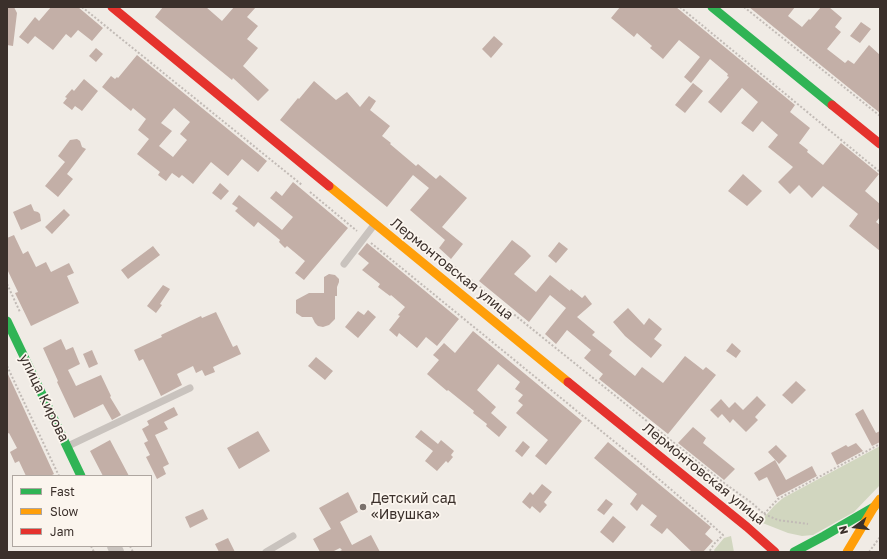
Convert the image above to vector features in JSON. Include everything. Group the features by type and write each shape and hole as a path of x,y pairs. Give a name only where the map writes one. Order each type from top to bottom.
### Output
{"main road":[{"name":"Лермонтовская улица","path":"112,7 375,224 747,527 775,552"},
{"path":"712,7 880,144"},
{"name":"улица Кирова","path":"7,321 81,475"},
{"path":"794,552 878,506"},
{"path":"847,552 878,506"}],"lane":[{"path":"344,264 375,224"},
{"path":"67,447 190,388"},
{"path":"266,552 293,536"}],"path":[{"path":"82,7 304,187"},
{"path":"680,7 880,172"},
{"path":"744,7 880,116"},
{"path":"310,192 632,456 723,535 714,544 709,552"},
{"path":"400,222 724,484 752,503 764,514 778,520 808,524"},
{"path":"7,366 59,475"},
{"path":"764,514 778,499 880,444"},
{"path":"868,552 880,537"}],"green space":[{"path":"880,446 880,485 854,512 813,535 802,536 788,533 760,522 783,498"},
{"path":"731,536 734,552 715,552 714,550 724,538"}],"building":[{"path":"7,7 14,7 17,13 13,46 7,45"},
{"path":"51,7 78,7 103,28 92,41 78,30 71,38 66,34 53,50 35,36 28,44 19,37 35,17 39,21"},
{"path":"163,7 206,7 222,21 234,7 256,7 247,17 258,26 247,39 258,48 243,66 269,90 258,101 233,78 232,80 155,17"},
{"path":"620,7 676,7 795,105 790,112 810,128 799,143 808,150 807,152 823,165 841,143 879,174 865,191 880,204 880,217 876,222 880,225 880,251 849,226 858,214 823,186 812,198 799,185 790,194 778,182 793,167 768,147 778,135 762,121 753,132 741,123 758,102 742,88 721,113 708,102 729,77 727,76 728,74 710,59 691,83 684,77 700,57 679,40 663,59 650,48 652,46 637,33 634,37 611,18"},
{"path":"749,7 795,7 788,16 802,27 821,7 829,7 842,18 835,27 841,32 827,49 845,63 848,60 854,64 869,45 880,55 880,113"},
{"path":"861,22 871,29 860,43 850,36"},
{"path":"494,36 503,44 491,58 482,49"},
{"path":"96,48 103,54 96,62 89,56"},
{"path":"137,55 267,161 258,172 242,159 228,176 211,162 193,184 182,175 179,178 172,173 166,181 158,175 160,172 137,154 149,139 138,130 146,119 133,108 131,111 102,87 111,76 115,79 117,77 118,78","holes":["174,108 190,122 180,134 187,140 173,157 159,146 172,131 161,123"]},
{"path":"84,79 98,91 82,111 75,106 72,110 63,103 67,98 65,97 72,89 74,91"},
{"path":"314,81 336,100 347,92 360,107 369,96 376,101 370,110 390,126 382,136 416,166 418,164 436,179 440,175 467,198 442,227 463,244 451,259 439,248 445,240 410,210 429,188 413,175 387,207 280,120"},
{"path":"693,83 703,91 685,113 675,105"},
{"path":"77,139 80,141 82,147 86,149 67,174 73,179 58,197 45,186 65,162 58,156 70,140"},
{"path":"743,174 762,191 747,206 728,191"},
{"path":"293,182 348,228 304,280 295,273 305,261 287,246 285,248 279,242 280,240 258,222 254,227 235,211 238,208 232,204 239,195 282,230 293,217 270,198 276,191 282,196"},
{"path":"220,183 229,191 221,200 212,193"},
{"path":"31,204 34,211 40,214 41,221 21,230 13,212"},
{"path":"64,209 70,215 52,234 45,227"},
{"path":"14,235 23,254 28,251 36,267 46,262 51,272 69,263 74,273 67,276 79,303 31,326 15,293 18,292 7,269 7,238"},
{"path":"512,240 531,256 514,274 536,292 550,275 570,291 571,289 582,298 585,295 592,304 577,317 595,332 592,335 612,351 609,355 635,376 642,367 663,383 685,356 703,370 706,367 716,375 668,434 599,379 603,374 584,358 591,350 567,330 556,344 545,334 566,308 550,295 529,322 479,281"},
{"path":"559,242 568,249 556,263 548,256"},
{"path":"367,243 459,319 437,346 426,337 417,348 399,333 397,337 389,330 405,307 391,295 390,296 378,287 380,284 362,270 369,263 358,254"},
{"path":"153,246 160,255 128,279 121,270"},
{"path":"329,274 335,275 339,279 337,296 335,296 335,319 329,325 323,327 318,326 312,317 302,317 296,313 296,300 309,293 324,293 324,277"},
{"path":"163,285 170,289 156,313 147,306"},
{"path":"628,308 644,325 649,318 662,329 654,339 662,345 651,358 625,336 613,322"},
{"path":"368,310 376,317 358,338 345,327 358,311 364,315"},
{"path":"216,312 233,347 237,345 241,354 213,367 215,372 205,376 202,370 196,373 193,366 177,374 182,385 161,396 143,359 139,361 134,350 201,316 202,318"},
{"path":"473,331 582,421 546,465 535,456 548,440 516,413 523,405 518,401 523,395 515,389 520,382 498,364 477,390 496,407 491,413 507,427 499,437 486,426 487,424 473,413 474,411 427,374 439,360 433,355 444,343 455,353"},
{"path":"61,339 66,350 73,347 80,364 68,370 76,386 101,375 111,396 110,397 121,415 112,420 103,404 74,418 43,348"},
{"path":"732,343 741,351 736,358 726,351"},
{"path":"92,350 98,364 89,368 83,354"},
{"path":"316,357 333,371 325,380 308,366"},
{"path":"7,372 54,474 26,475 19,461 15,463 10,452 17,448 9,433 7,434"},
{"path":"796,381 806,390 792,404 782,395"},
{"path":"757,396 766,405 755,417 758,420 746,432 733,419 730,423 722,414 718,418 710,410 721,399 729,408 735,402 743,410"},
{"path":"174,407 178,415 164,422 168,429 155,435 169,464 163,467 166,474 157,479 146,457 150,455 144,443 148,441 142,429 149,425 147,421"},
{"path":"863,409 876,433 880,431 880,442 872,446 855,414"},
{"path":"693,427 706,438 703,443 735,469 724,480 678,443"},
{"path":"421,430 438,444 441,440 454,451 451,455 453,457 448,463 446,461 437,471 425,461 433,451 415,437"},
{"path":"258,431 270,451 239,469 227,448"},
{"path":"110,440 128,475 102,475 90,451"},
{"path":"523,441 530,447 522,457 515,451"},
{"path":"608,442 711,527 705,534 713,541 703,552 692,552 667,528 662,534 650,525 657,516 642,504 637,511 630,504 637,494 594,458"},
{"path":"856,443 863,451 837,465 831,453 846,445 848,447"},
{"path":"776,445 787,456 779,464 768,452"},
{"path":"775,460 786,480 812,466 817,476 777,497 767,477 759,481 754,473"},
{"path":"542,484 552,492 544,502 547,505 540,513 532,506 530,509 522,502 530,492 533,495"},
{"path":"348,492 358,512 340,522 352,545 371,535 380,552 338,552 342,550 340,548 332,552 320,552 313,539 331,529 319,508"},
{"path":"606,499 613,504 604,515 597,510"},
{"path":"203,509 208,519 190,528 185,517"},
{"path":"613,516 626,527 613,543 600,532"},
{"path":"228,538 235,552 219,552 215,544"}],"traffic: fast":[{"path":"712,7 832,105"},
{"path":"7,321 81,475"},
{"path":"794,552 874,507"}],"traffic: slow":[{"path":"329,186 568,382"},
{"path":"847,552 880,499"}],"traffic: jam":[{"path":"112,7 329,186"},
{"path":"832,105 880,144"},
{"path":"568,382 747,527 775,552"}],"place":[{"name":"Детский сад «Ивушка»","path":"363,507"}]}
